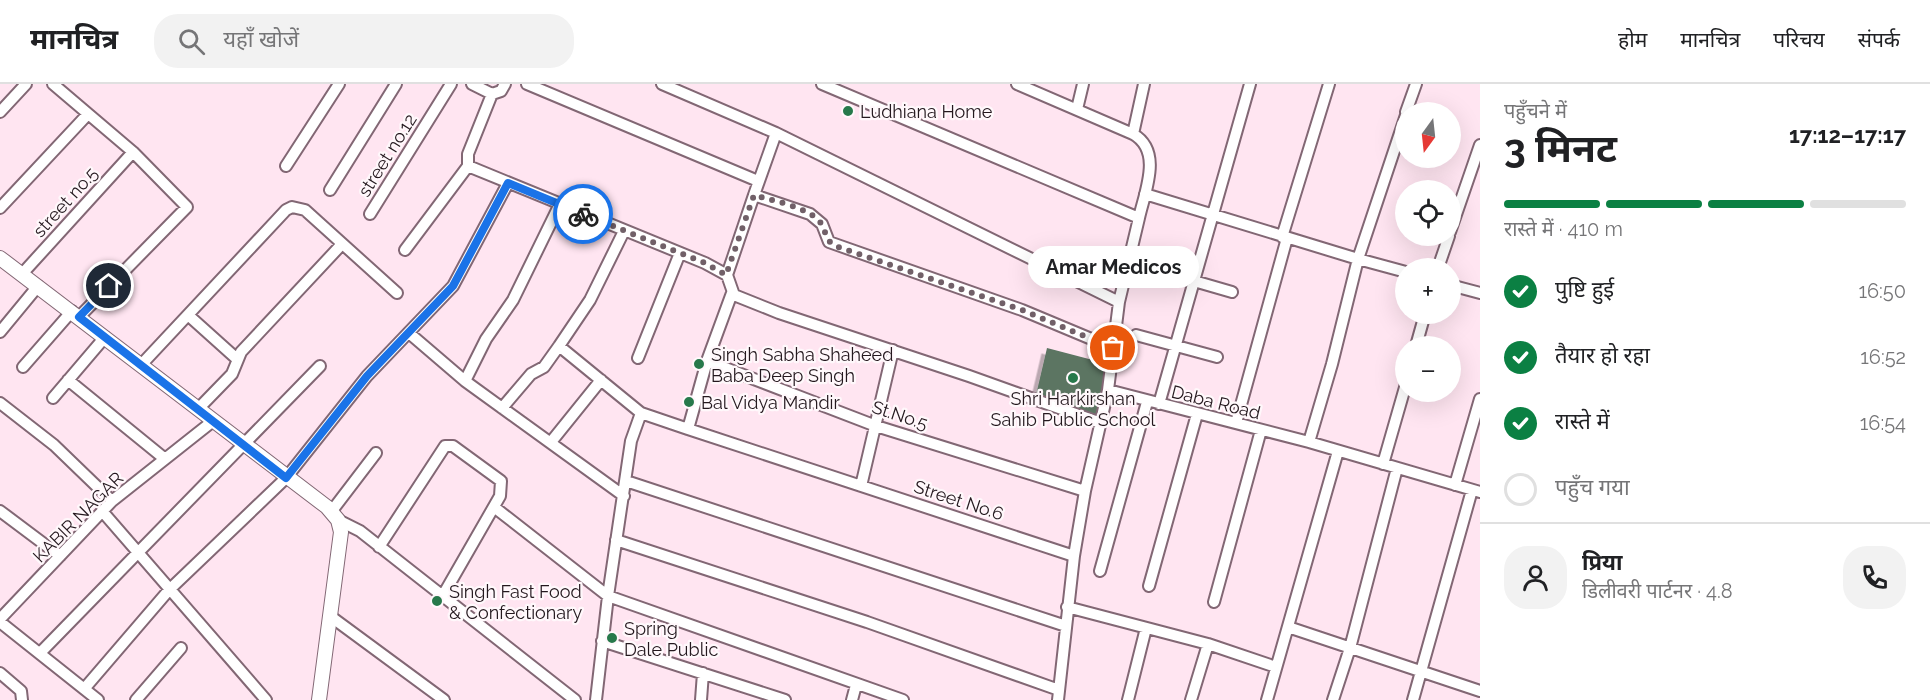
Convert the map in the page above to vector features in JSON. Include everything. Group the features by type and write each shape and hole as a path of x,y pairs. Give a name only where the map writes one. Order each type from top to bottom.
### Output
{"street":[{"path":"0,112 26,84"},
{"path":"23,366 186,209 184,202 133,152 53,84"},
{"path":"286,166 339,84"},
{"path":"330,190 396,84"},
{"name":"street no.12","path":"370,214 451,84"},
{"path":"472,84 492,94 501,91 505,84"},
{"path":"527,84 758,181"},
{"path":"662,84 776,133 1119,302"},
{"path":"822,84 1138,218"},
{"path":"616,540 867,622 1058,695 1067,607 1085,491 1108,390 1119,302 1145,194 1150,152 1148,146 1133,134 1017,84"},
{"path":"1077,109 1083,84"},
{"path":"1133,134 1144,84"},
{"path":"1159,404 1192,280 1250,84"},
{"path":"1236,423 1285,237 1329,84"},
{"path":"1410,102 1416,84"},
{"path":"405,250 468,166 468,154 492,94"},
{"path":"0,208 88,114"},
{"path":"688,429 707,362 732,293 726,275 776,133"},
{"path":"1461,201 1480,145"},
{"path":"1309,442 1332,364 1358,259 1395,147"},
{"name":"street no.5","path":"22,274 133,152"},
{"path":"468,166 680,253 726,275"},
{"path":"84,689 169,590 286,478 367,376 453,286 508,183"},
{"path":"1145,194 1395,269"},
{"path":"754,195 810,214 822,224 826,238 835,246 1022,310 1113,348"},
{"path":"465,381 486,339 513,300 560,204"},
{"path":"141,365 286,210 292,207 305,210 397,293"},
{"path":"502,408 531,374 544,367 559,346 590,300 624,231"},
{"path":"198,409 228,380 237,359 342,244"},
{"path":"638,357 680,253"},
{"path":"0,258 334,516 380,547 575,700"},
{"path":"1149,268 1232,292"},
{"path":"0,332 38,286"},
{"path":"1461,288 1480,293"},
{"path":"732,293 779,314 893,350 1101,423"},
{"path":"188,315 237,359"},
{"path":"409,333 465,381 624,496"},
{"path":"1136,335 1216,357"},
{"path":"53,398 105,337"},
{"path":"559,346 641,413 631,441 608,596 596,700"},
{"path":"861,486 893,350"},
{"name":"St.No.5","path":"707,362 876,426 1085,491"},
{"path":"40,653 320,366"},
{"path":"68,380 165,459"},
{"path":"551,442 601,380"},
{"name":"Daba Road","path":"1108,390 1147,402 1309,442 1476,491"},
{"path":"1455,485 1480,399"},
{"path":"1100,571 1147,402"},
{"path":"1383,464 1401,402"},
{"path":"0,403 54,445 112,501"},
{"name":"Street No.6","path":"641,413 1074,556"},
{"path":"1149,586 1197,414"},
{"name":"KABIR NAGAR","path":"0,621 112,501 213,421"},
{"path":"1214,602 1261,430"},
{"path":"380,547 445,446 453,446 501,481 502,489 494,507 442,597"},
{"path":"1267,700 1338,451"},
{"path":"334,516 376,453"},
{"path":"1333,700 1350,648 1397,468"},
{"path":"626,481 1066,626"},
{"path":"1413,700 1476,491"},
{"path":"494,507 608,596 903,700"},
{"path":"0,511 60,556"},
{"path":"102,511 266,700"},
{"path":"319,700 341,532 334,516"},
{"path":"1067,607 1208,644 1276,667"},
{"path":"330,616 444,700"},
{"path":"0,621 98,700"},
{"path":"1288,627 1480,691"},
{"path":"1128,700 1146,628"},
{"path":"602,641 784,700"},
{"path":"1191,700 1208,644"},
{"path":"136,700 181,648"},
{"path":"0,673 21,691 22,700"},
{"path":"701,700 703,674"},
{"path":"852,700 856,685"}],"building":[{"name":"Shri Harkirshan Sahib Public School","path":"1047,348 1108,364 1098,416 1036,395"}],"way so far":[{"path":"583,214 705,263 726,275 754,195 810,214 818,219 826,238 835,246 1022,310 1113,348"}],"place":[{"name":"Ludhiana Home","path":"848,111"},
{"name":"Amar Medicos","path":"1113,348"},
{"name":"Singh Sabha Shaheed Baba Deep Singh","path":"699,364"},
{"name":"Shri Harkirshan Sahib Public School","path":"1073,378"},
{"name":"Bal Vidya Mandir","path":"689,402"},
{"name":"Singh Fast Food & Confectionary","path":"437,601"},
{"name":"Spring Dale Public","path":"612,638"}],"route":[{"path":"109,286 79,317 286,478 367,376 453,286 508,183 583,214"}]}
